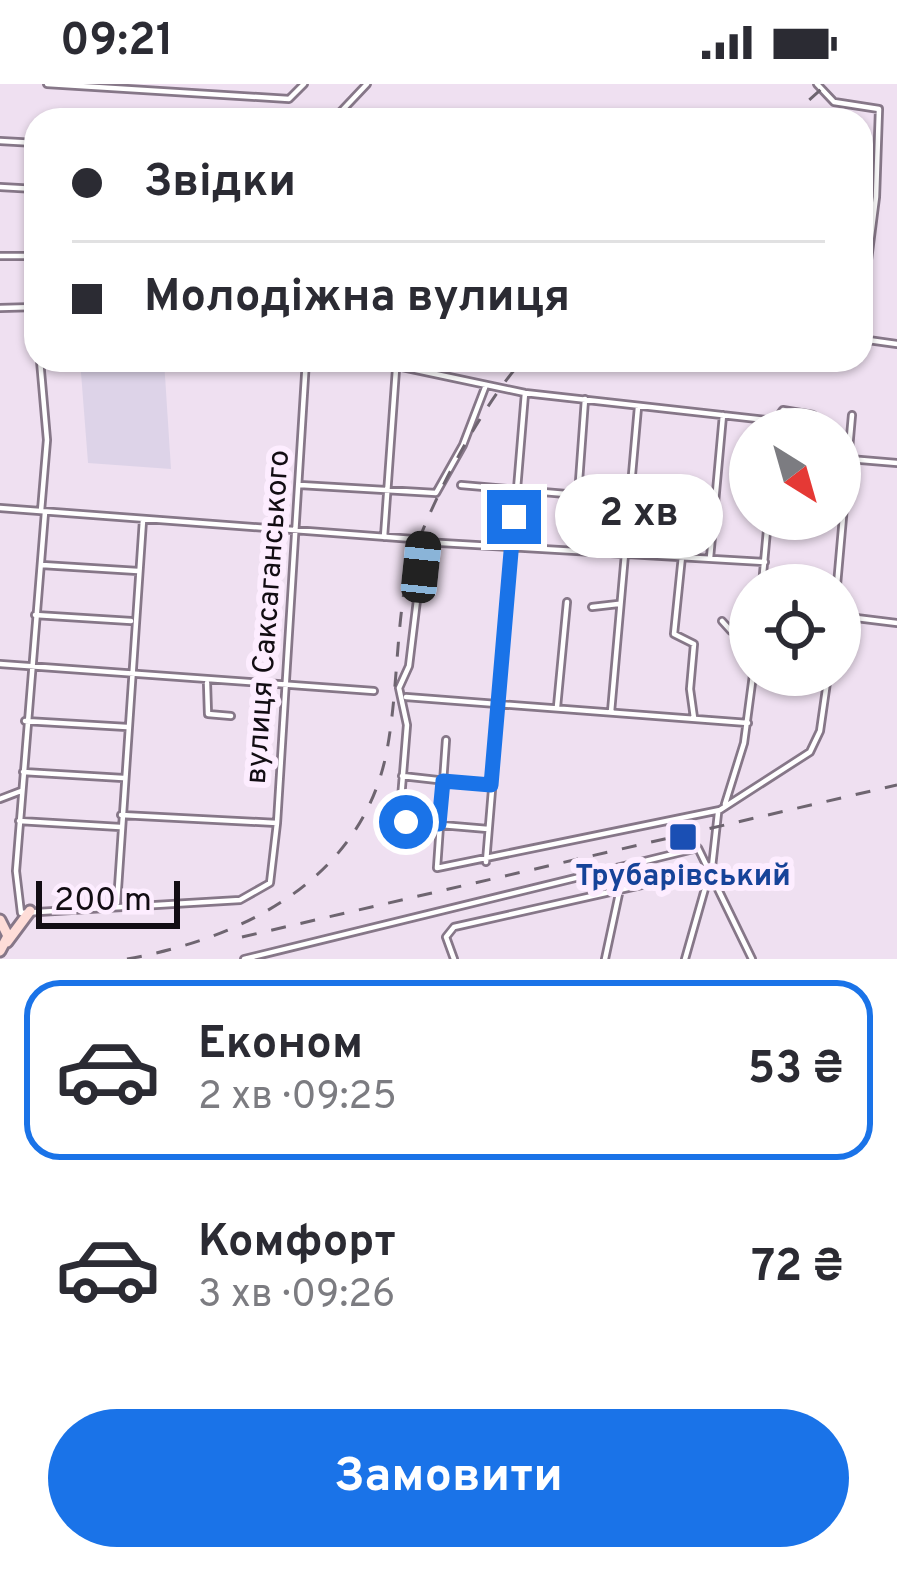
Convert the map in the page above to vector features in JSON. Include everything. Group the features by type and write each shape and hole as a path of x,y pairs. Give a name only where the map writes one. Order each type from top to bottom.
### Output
{"main road":[{"path":"2,949 0,918 26,912"},
{"path":"2,949 26,912"}],"street":[{"path":"46,84 289,99 304,84"},
{"path":"190,84 190,94"},
{"path":"344,108 367,84"},
{"path":"817,84 834,102 873,108"},
{"path":"873,108 879,109 873,221"},
{"path":"41,372 47,440 16,880 26,912 117,904 143,518"},
{"name":"вулиця Саксаганського","path":"117,904 227,904 265,887 272,876 305,372"},
{"path":"384,537 396,372"},
{"path":"425,372 486,385 501,383 525,393 729,416"},
{"path":"300,484 436,493 463,445 486,385"},
{"path":"486,862 525,393"},
{"path":"461,485 579,493 585,399"},
{"path":"611,712 638,405"},
{"path":"710,558 722,415"},
{"path":"861,460 897,463"},
{"path":"682,500 713,507"},
{"path":"0,508 413,538"},
{"path":"488,830 402,818 405,697 399,688 409,665 424,542 765,562 767,540"},
{"path":"682,556 674,634 694,644 690,689 694,718"},
{"path":"40,565 138,571"},
{"path":"557,707 567,602"},
{"path":"594,603 618,604"},
{"path":"35,615 134,621"},
{"path":"861,619 897,623"},
{"path":"722,621 729,630"},
{"path":"0,664 374,691"},
{"path":"207,681 208,714 231,716"},
{"path":"685,959 748,723 751,696"},
{"path":"446,740 437,868 486,862 722,808 810,752 820,731 824,696"},
{"path":"405,697 748,723"},
{"path":"25,721 127,727"},
{"path":"22,772 123,778"},
{"path":"403,776 491,785"},
{"path":"0,800 21,790"},
{"path":"121,815 277,823"},
{"path":"19,821 120,827"},
{"path":"244,959 698,848 752,959"},
{"path":"454,959 446,937 454,927 668,878 707,880"},
{"path":"605,959 620,889"}],"shaded area":[{"path":"81,372 165,372 171,469 88,463"}],"railway":[{"path":"800,108 827,84"},
{"path":"127,959 214,935 255,917 292,895 353,834 374,795 387,750 405,586 422,532 452,467 513,372"},
{"path":"242,937 897,785"}],"place":[{"name":"Трубарівський","path":"683,837"}],"route":[{"path":"406,822 439,824 443,781 491,785 514,517"}]}
